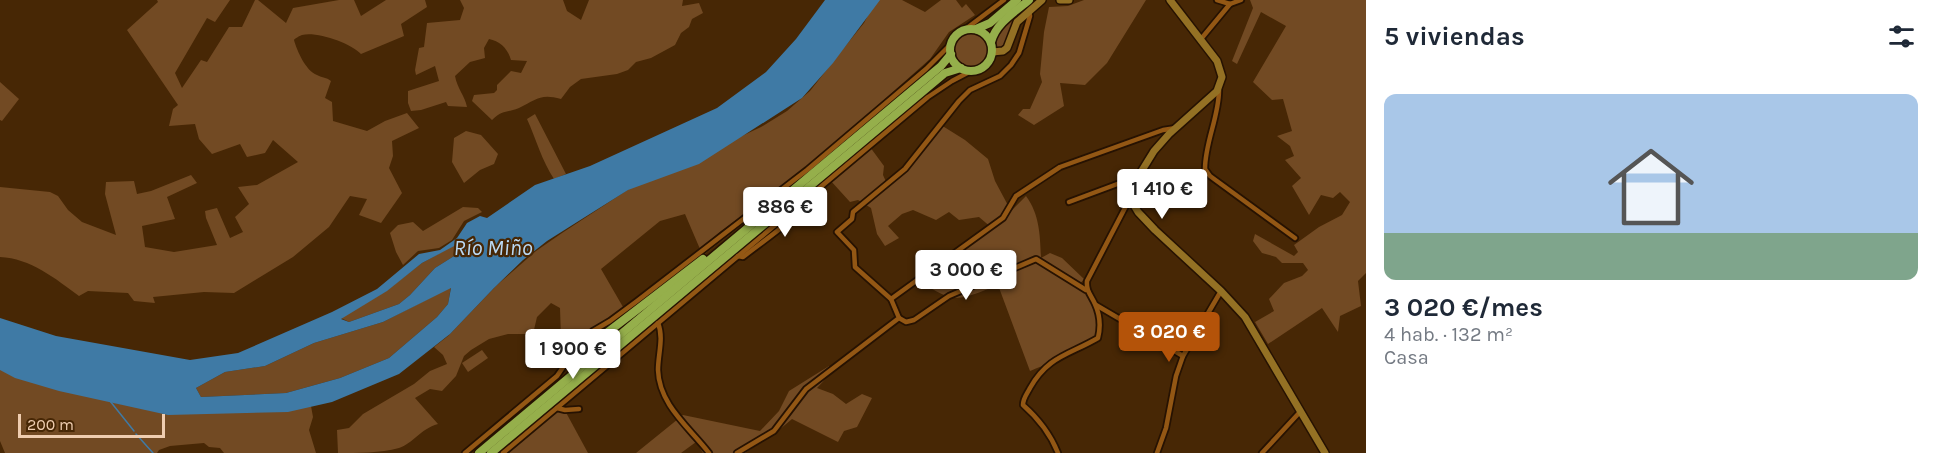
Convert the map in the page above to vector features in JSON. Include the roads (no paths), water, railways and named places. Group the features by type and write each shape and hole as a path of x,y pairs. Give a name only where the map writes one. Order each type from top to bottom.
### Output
{"highway":[{"path":"1017,0 990,23 958,34 952,43 951,54 953,60 961,68 971,71 983,67 992,52 991,42 994,32 1029,0"},
{"path":"976,29 985,34 991,42"},
{"path":"479,453 941,66 951,54"},
{"path":"491,453 945,74 961,68"},
{"path":"580,345 604,334 773,207"}],"street":[{"path":"963,31 1004,0"},
{"path":"992,52 1007,48 1017,22 1041,0"},
{"path":"1060,0 1069,0"},
{"path":"1170,0 1221,69 1219,100 1210,133 1205,169 1210,176 1295,238"},
{"path":"1217,0 1230,4"},
{"path":"1201,39 1230,4 1241,0"},
{"path":"1029,11 1030,16 1019,53 1011,65 1000,76 970,90 905,169 853,212 852,219 837,232 854,250 855,267 891,299 899,318 906,322 914,320 949,297 1036,259 1086,290 1096,305 1101,323 1098,338 1046,366 1023,400 1023,405 1038,418 1051,436 1058,453"},
{"path":"465,453 557,376 593,331 628,308 807,170 926,69 952,43"},
{"path":"503,453 933,93 971,71"},
{"path":"1219,88 1154,151 1133,185 1132,199 1138,212 1155,230 1221,291 1245,317 1299,413 1325,453"},
{"path":"891,299 1004,218 1016,196 1060,167 1163,130 1176,128"},
{"path":"1069,202 1120,183 1133,185"},
{"path":"1086,290 1087,281 1097,260 1132,199"},
{"path":"1157,453 1166,428 1176,376 1183,356 1221,291"},
{"path":"1096,305 1183,356"},
{"path":"737,453 774,431 806,389 899,318"},
{"path":"658,323 661,335 658,371 664,392 675,415 710,453"},
{"path":"557,408 579,409"},
{"path":"1262,453 1299,413"}],"water":[{"name":"Río Miño","path":"825,0 880,0 833,63 802,98 699,164 628,190 547,241 523,260 450,334 399,374 332,402 288,412 168,415 59,391 15,378 0,370 0,318 56,336 190,360 238,353 332,312 377,289 419,254 440,250 457,238 467,223 480,216 487,218 535,185 590,166 717,108 766,72 796,39","holes":["458,244 464,245 462,251 435,268 399,304 349,322 341,319 387,291 422,263","451,288 448,304 437,317 389,358 340,378 286,393 201,397 196,388 225,372 265,366 314,343 383,322"]}],"waterway":[{"path":"110,401 134,431"},
{"path":"136,434 153,453"}]}
